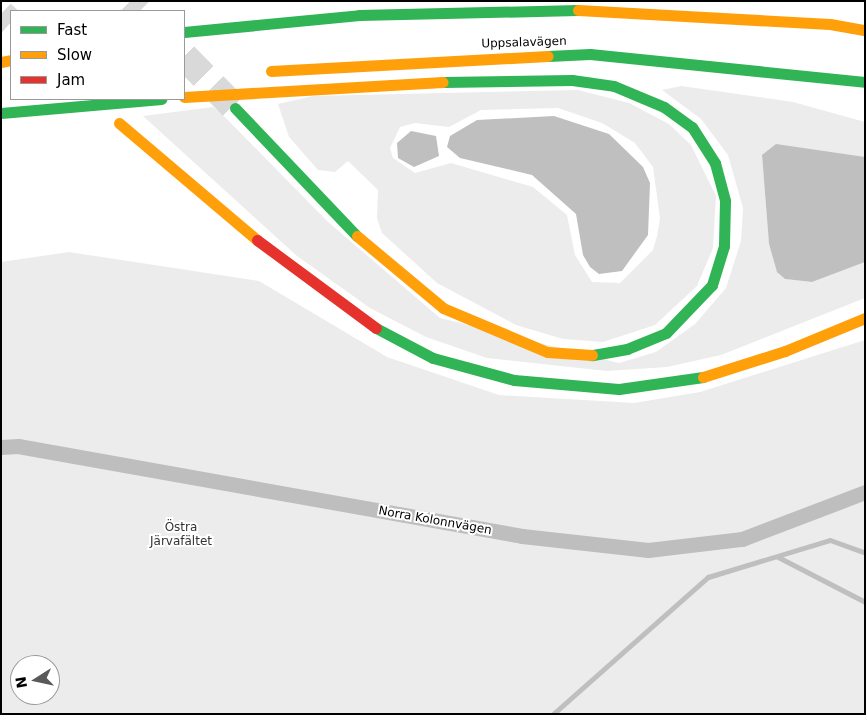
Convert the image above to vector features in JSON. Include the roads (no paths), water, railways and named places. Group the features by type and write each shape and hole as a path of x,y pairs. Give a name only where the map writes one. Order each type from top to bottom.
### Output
{"highway":[{"path":"185,32 359,15 583,10 865,30"},
{"name":"Uppsalavägen","path":"260,71 387,61 590,54 865,82"},
{"path":"185,97 430,82 572,80 614,86 664,107 692,127 715,163 725,201 724,246 712,285 666,333 628,348 588,356 547,352 512,340 443,308 402,278 358,238 235,108"},
{"path":"1,106 43,100"},
{"path":"1,113 150,100"},
{"path":"119,123 290,268 368,324 433,358 514,380 618,388 702,377 784,350 865,318"}],"street":[{"name":"Norra Kolonnvägen","path":"1,447 18,446 522,536 648,550 698,548 742,539 865,492"}],"waterway":[{"path":"553,714 708,577 830,540 863,552"},
{"path":"778,557 865,602"}],"tunnel":[{"path":"130,1 139,10"},
{"path":"1,14 10,22"},
{"path":"185,57 235,108"}],"park label":[{"name":"Östra Järvafältet","path":"181,535"}]}
